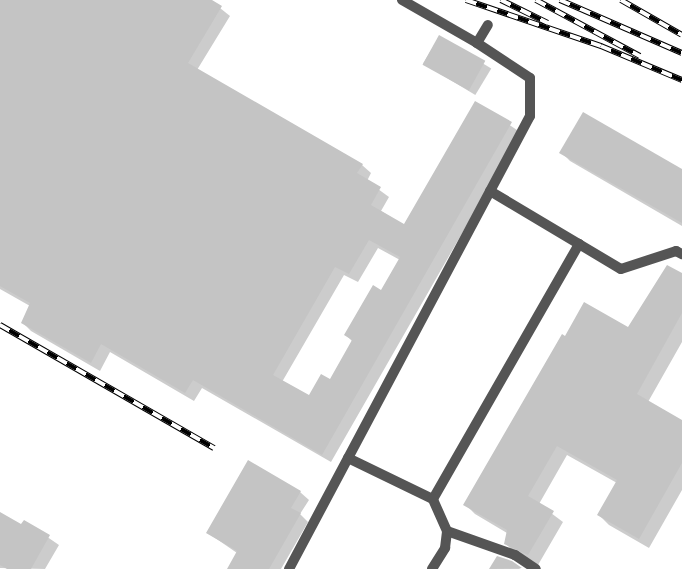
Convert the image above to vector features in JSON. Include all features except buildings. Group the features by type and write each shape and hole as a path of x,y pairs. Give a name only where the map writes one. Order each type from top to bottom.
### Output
{"lane":[{"path":"289,569 530,116 530,78 477,43 402,0"},
{"path":"477,43 488,25"},
{"path":"490,191 621,269 676,251 682,254"},
{"path":"432,499 579,244"},
{"path":"348,458 432,499 447,531 445,548 432,569"},
{"path":"447,531 516,555 536,569"}],"railway":[{"path":"466,0 601,46 682,80"},
{"path":"501,0 548,23"},
{"path":"536,0 640,56"},
{"path":"560,0 682,53"},
{"path":"621,0 682,35"},
{"path":"0,325 214,448"}]}
